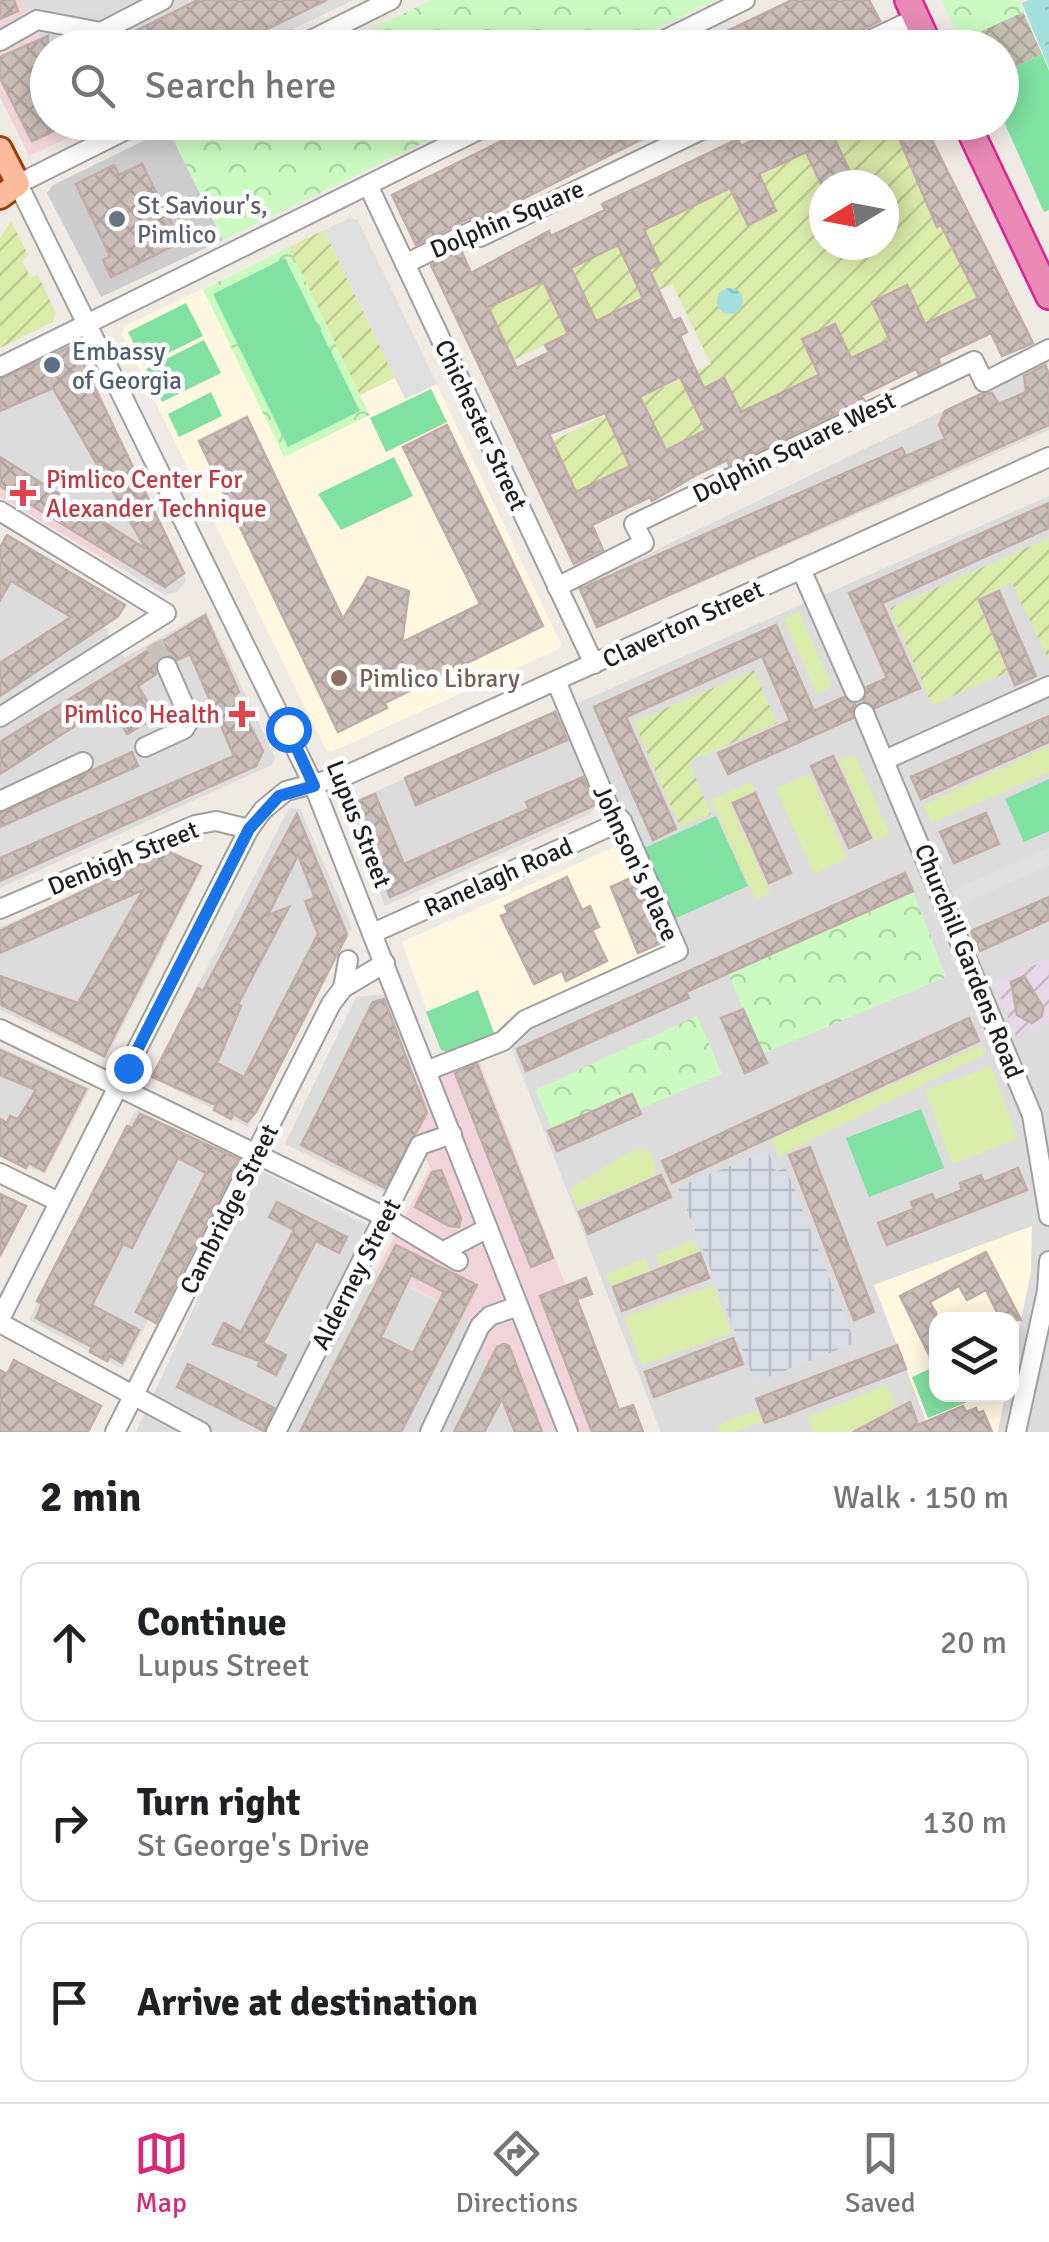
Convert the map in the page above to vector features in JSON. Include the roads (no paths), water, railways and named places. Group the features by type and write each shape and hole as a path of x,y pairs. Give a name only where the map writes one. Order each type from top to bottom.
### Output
{"highway":[{"path":"975,140 1049,296"}],"main road":[{"name":"Lupus Street","path":"0,149 9,191"}],"street":[{"path":"105,30 164,0"},
{"path":"331,30 391,0"},
{"path":"684,30 745,0"},
{"path":"880,30 912,9"},
{"path":"0,40 37,20 90,30"},
{"path":"9,191 107,140"},
{"path":"0,367 459,140"},
{"name":"Dolphin Square","path":"406,264 476,229 480,237 681,140"},
{"name":"Chichester Street","path":"368,185 594,664"},
{"name":"Lupus Street","path":"9,191 87,324 314,786 568,1432"},
{"name":"Dolphin Square West","path":"557,587 644,543 634,524 974,361 984,382 1049,349"},
{"name":"Claverton Street","path":"0,1321 249,829 279,796 347,775 1049,457"},
{"path":"0,513 166,613 0,717"},
{"path":"801,569 855,692"},
{"path":"145,626 154,643"},
{"path":"145,747 184,728 190,719 167,668"},
{"name":"Johnson's Place","path":"426,1071 503,1041 525,1020 678,951 622,821 609,807 556,680"},
{"path":"885,760 1049,686"},
{"name":"Churchill Gardens Road","path":"864,713 1032,1115 1049,1216"},
{"path":"0,801 83,762"},
{"name":"Ranelagh Road","path":"374,933 622,821"},
{"name":"Denbigh Street","path":"0,908 195,825 216,822 249,829"},
{"name":"Cambridge Street","path":"344,988 348,960"},
{"name":"Cambridge Street","path":"115,1432 331,1004 344,988 385,963"},
{"path":"0,1029 385,1217 451,1256 488,1228"},
{"name":"Alderney Street","path":"276,1432 420,1145 452,1134"},
{"path":"0,1174 59,1202"},
{"path":"1016,1432 1047,1291 1049,1261"},
{"path":"430,1432 480,1326 490,1316 518,1306"},
{"path":"0,1321 202,1432"}],"water":[{"path":"1049,0 1049,68 1022,3"},
{"path":"730,288 739,292 743,301 739,310 730,314 721,310 717,301 721,292"}],"tunnel":[{"path":"154,643 167,667"}],"place":[{"name":"St Saviour's, Pimlico","path":"117,219"},
{"name":"Embassy of Georgia","path":"52,365"},
{"name":"Pimlico Center For Alexander Technique","path":"23,493"},
{"name":"Pimlico Library","path":"339,678"},
{"name":"Pimlico Health","path":"242,714"}]}
